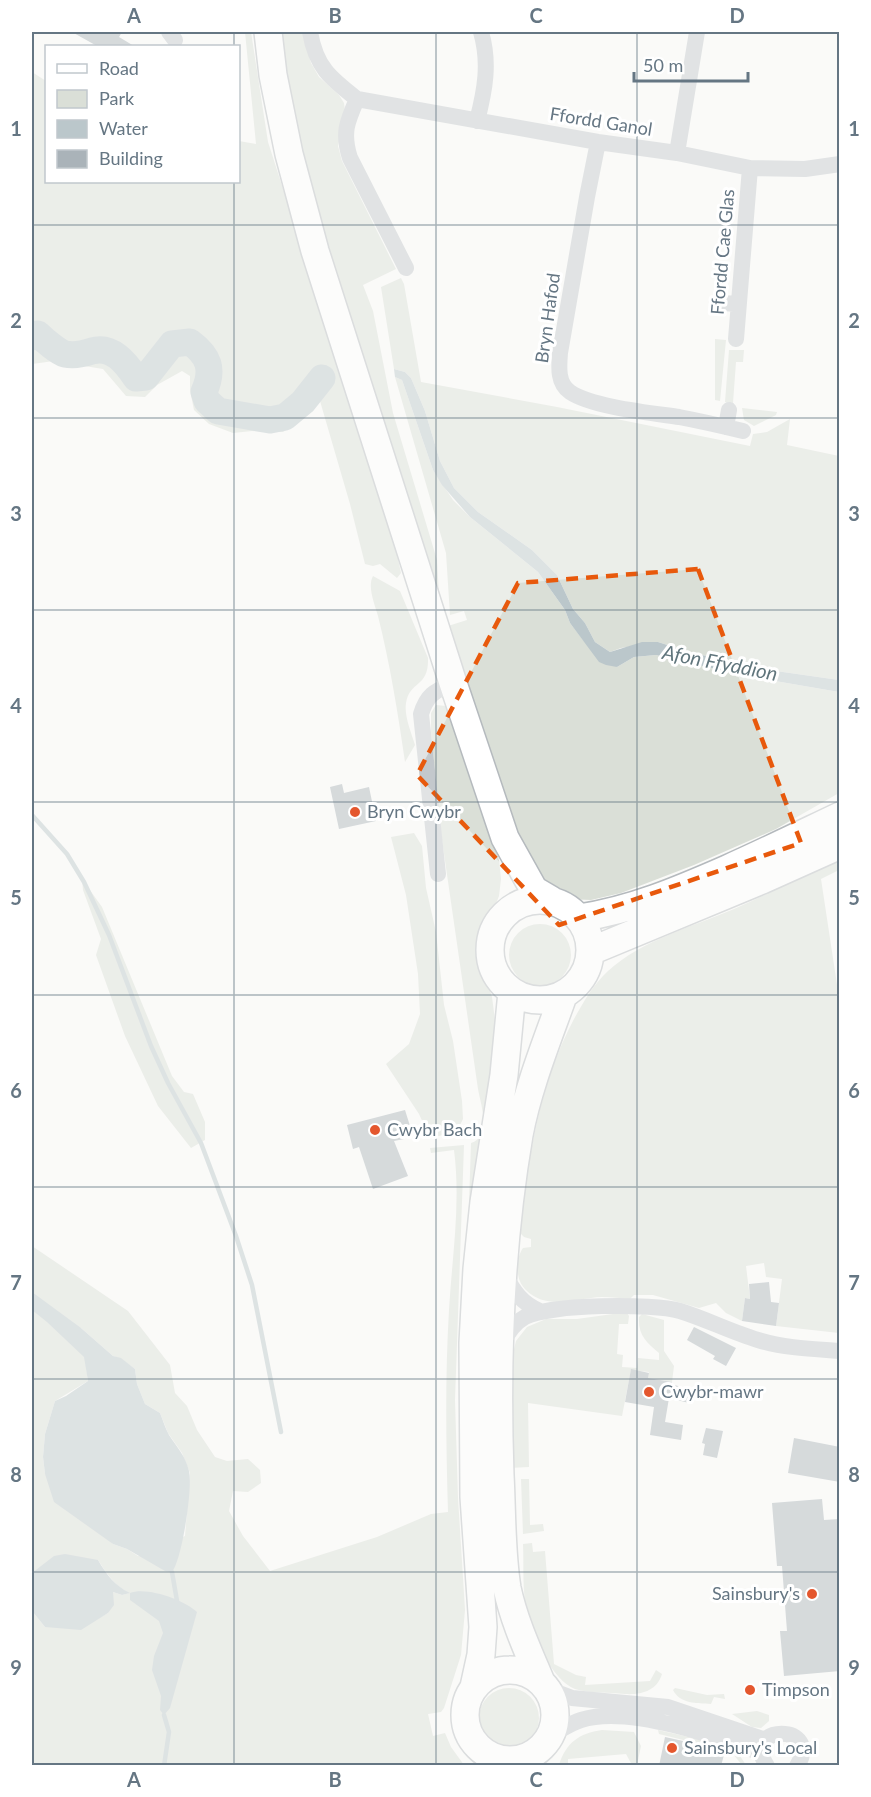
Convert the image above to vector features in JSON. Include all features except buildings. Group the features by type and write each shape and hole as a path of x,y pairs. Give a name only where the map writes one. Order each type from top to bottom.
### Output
{"main road":[{"path":"268,32 273,75 289,154 315,251 505,838 534,890 567,907 579,918 588,933 591,951 587,969 581,980 562,996 546,1000 528,999 512,993 499,980 490,959 490,941 495,927 514,907 530,900 551,900"},
{"path":"579,918 611,913 681,889 840,816"},
{"path":"505,838 514,907"},
{"path":"591,951 840,845"},
{"path":"512,993 504,1075 484,1202 475,1301 472,1422 474,1497 483,1627 481,1655 464,1717 466,1728 488,1759 516,1760 548,1746 556,1719 555,1704 514,1616 507,1586 502,1531 499,1348 504,1274 520,1133 532,1083 562,996"},
{"path":"474,1687 486,1676 500,1670 523,1671 545,1686"}],"street":[{"path":"310,32 318,61 335,82 357,99 345,131 345,144 350,158 408,260"},
{"path":"477,121 485,90 487,66 482,32"},
{"path":"677,153 697,32"},
{"name":"Ffordd Ganol","path":"357,99 598,142 677,153 750,168 805,169 840,164"},
{"name":"Bryn Hafod","path":"598,142 560,353 558,369 562,381 568,391 585,399 627,409 727,418 743,431"},
{"name":"Ffordd Cae Glas","path":"736,339 730,304 750,168"},
{"path":"438,874 421,714 424,705 434,692 453,683"},
{"path":"504,1274 516,1296 528,1306 540,1311"},
{"path":"499,1348 509,1329 524,1317 540,1311 638,1304 678,1310 767,1342 794,1348 840,1351"},
{"path":"545,1686 572,1698 668,1707 765,1753"},
{"path":"548,1746 580,1720 607,1716 663,1723 765,1753"},
{"path":"765,1753 778,1732 786,1732 793,1736 801,1747 801,1756 797,1766"}],"highlighted area":[{"path":"698,569 801,843 559,925 417,775 518,583"}],"green space":[{"path":"245,32 251,32 268,142 390,522 401,573 397,578 380,564 373,566 365,564 320,401 304,418 283,432 233,433 209,424 194,410 190,376 182,371 157,385 145,397 126,396 103,369 54,361 32,364 32,340 34,339 39,344 70,359 79,360 99,354 106,355 118,363 134,380 143,379 150,376 173,352 189,345 198,351 207,368 202,395 208,406 214,411 233,417 236,421 257,424 279,423 285,420 324,390 321,373 286,412 267,418 246,415 208,397 212,366 205,350 191,338 172,342 144,375 138,376 117,353 111,350 97,347 67,351 32,330 32,72 45,80 45,183 240,183 240,141 256,144"},
{"path":"282,32 303,32 311,63 319,77 339,95 344,103 345,111 338,146 342,161 396,269 363,285 373,311 393,413 437,560 440,613 324,253 285,76"},
{"path":"401,278 404,284 421,382 750,446 753,434 767,432 790,419 787,445 839,456 839,680 762,669 689,652 658,642 610,652 595,642 585,623 573,609 557,575 532,550 478,512 454,488 440,461 425,411 411,378 405,372 394,369 381,287"},
{"path":"715,339 726,340 720,401 715,400"},
{"path":"729,350 744,350 743,362 736,362 733,403 725,402"},
{"path":"395,377 402,380 433,470 453,500 470,517 538,572 583,640 617,667 634,657 656,655 741,675 839,692 839,793 776,829 694,865 621,893 591,900 565,899 549,889 520,846 448,626 467,620 464,611 450,615 446,553"},
{"path":"742,408 777,412 776,415 754,426 744,420"},
{"path":"373,576 400,591 428,658 426,674 411,690 406,703 407,719 415,745 405,762 390,670 371,591"},
{"path":"436,705 446,706 459,733 499,860 501,879 499,896 483,937 481,951 492,997 498,1043 468,1235 471,1143 481,1134 484,1120 441,833 431,732 431,713"},
{"path":"414,833 422,846 426,888 436,932 444,1005 453,1041 462,1101 463,1119 457,1131 439,1136 429,1136 419,1114 386,1064 409,1044 420,1014 418,974 406,895 391,837"},
{"path":"839,857 839,870 821,879 839,998 839,1333 776,1326 782,1279 766,1277 764,1263 746,1266 750,1299 745,1298 742,1321 726,1313 716,1303 699,1308 653,1295 634,1295 630,1299 602,1297 562,1302 552,1302 534,1296 522,1285 518,1271 521,1251 523,1248 531,1247 531,1239 520,1233 531,1150 552,1070 574,1019 589,994 608,971 636,951 668,935 747,903"},
{"path":"82,879 102,907 172,1076 184,1092 193,1094 205,1122 205,1140 191,1148 158,1106 125,1036 96,955 101,939 83,890"},
{"path":"540,924 562,933 571,955 562,977 540,986 518,977 509,955 518,933"},
{"path":"464,1145 455,1400 465,1610 461,1655 444,1708 441,1712 428,1714 433,1736 445,1733 451,1747 464,1765 32,1765 32,1611 45,1627 95,1620 108,1613 113,1592 122,1595 129,1593 115,1583 98,1560 32,1575 32,1246 128,1311 170,1365 175,1393 187,1406 197,1430 215,1457 227,1461 248,1459 260,1470 261,1483 248,1492 233,1491 229,1511 243,1536 270,1571 377,1537 431,1514 448,1512 447,1360 457,1190 454,1150 431,1153 430,1148","holes":["81,1328 113,1356 135,1369 137,1384 145,1404 160,1413 190,1473 185,1536 138,1556 113,1544 45,1474 43,1457 45,1434 55,1401 88,1381"]},
{"path":"627,1313 629,1316 628,1324 619,1324 617,1354 623,1355 622,1367 637,1368 638,1358 659,1360 659,1353 641,1333 639,1317 642,1314 664,1320 664,1351 674,1366 672,1382 648,1378 649,1372 631,1370 622,1416 528,1403 529,1467 509,1468 510,1365 516,1341 527,1327 546,1319 577,1319"},
{"path":"521,1479 529,1479 530,1525 543,1524 544,1531 523,1534"},
{"path":"532,1543 533,1552 545,1551 554,1664 576,1675 586,1677 585,1685 650,1681 656,1670 662,1674 660,1680 652,1688 642,1693 631,1694 587,1692 575,1689 559,1677 538,1645 525,1605 523,1544"},
{"path":"503,1688 515,1688 526,1693 534,1701 539,1718 537,1730 526,1743 515,1748 503,1748 492,1743 484,1735 479,1724 479,1712 484,1701 492,1693"},
{"path":"675,1688 707,1695 724,1694 725,1699 714,1697 711,1704 689,1702 676,1695 673,1690"},
{"path":"757,1711 769,1715 769,1721 761,1728 752,1727 732,1714"},
{"path":"658,1730 702,1740 738,1753 746,1765 742,1765 728,1751 659,1734"},
{"path":"594,1731 634,1732 641,1746 637,1765 632,1765 626,1754 568,1759 568,1765 559,1765 565,1751 575,1740"}],"water":[{"path":"394,369 405,372 411,378 425,411 440,461 454,488 478,512 532,550 557,575 573,609 585,623 595,642 610,652 642,642 658,642 689,652 762,669 839,680 839,692 741,675 656,655 634,657 617,667 599,662 570,623 565,610 538,572 470,517 442,485 433,470 402,380 395,377"},
{"path":"32,1292 81,1328 113,1356 121,1358 135,1369 137,1384 145,1404 160,1413 169,1435 186,1461 190,1479 188,1507 183,1539 172,1572 165,1571 127,1549 113,1544 54,1502 45,1474 43,1457 45,1434 55,1401 88,1381 84,1357 32,1310"},
{"path":"65,1554 98,1560 111,1579 130,1593 122,1595 113,1592 114,1605 108,1613 81,1630 45,1627 32,1611 32,1573 54,1556"},
{"path":"146,1591 165,1595 184,1603 197,1612 170,1708 164,1715 160,1710 161,1696 152,1670 154,1656 163,1633 159,1621 130,1600 130,1593"}],"waterway":[{"name":"Afon Ffyddion","path":"32,332 38,334"},
{"name":"Afon Ffyddion","path":"32,337 38,334 65,354 72,355 99,350 112,353 123,361 136,378 146,377 172,344 190,342 202,352 208,364 209,376 204,392 207,401 218,411 270,420 285,417 303,402 322,378"},
{"path":"32,815 67,854 84,882 109,935 151,1046 168,1083 201,1143 252,1285 281,1432"},
{"path":"172,1572 177,1601"},
{"path":"164,1715 169,1732 164,1766"}],"place":[{"name":"Bryn Cwybr","path":"355,812"},
{"name":"Cwybr Bach","path":"375,1130"},
{"name":"Cwybr-mawr","path":"649,1392"},
{"name":"Sainsbury's","path":"812,1594"},
{"name":"Timpson","path":"750,1690"},
{"name":"Sainsbury's Local","path":"672,1748"}]}
